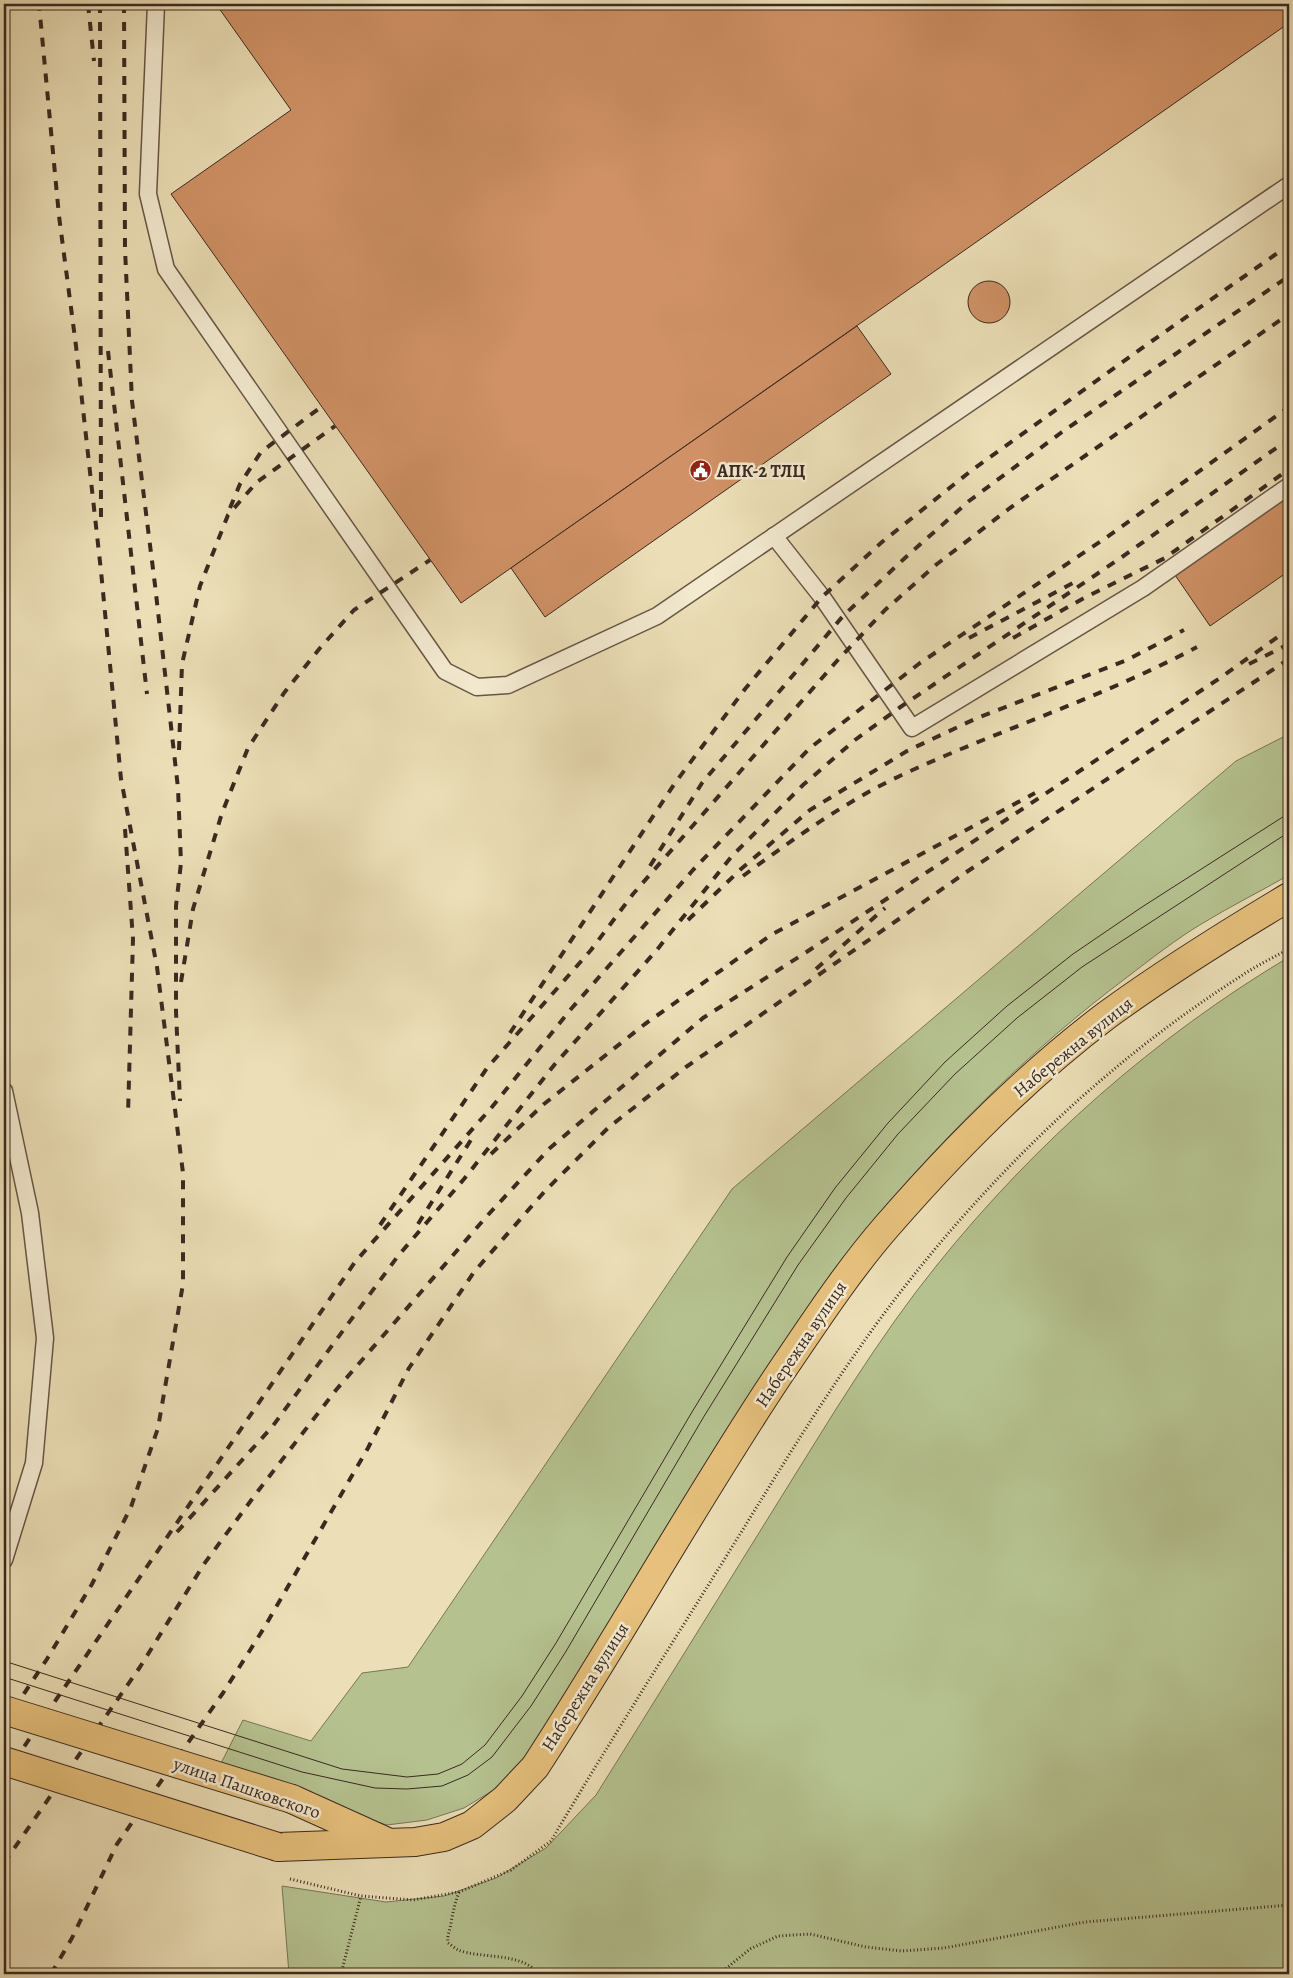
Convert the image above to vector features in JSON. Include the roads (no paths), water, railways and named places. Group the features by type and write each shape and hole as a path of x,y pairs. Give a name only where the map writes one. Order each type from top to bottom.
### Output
{"highway":[{"name":"Набережна вулиця","path":"391,1844 444,1837 472,1825 505,1800 535,1767 740,1433 816,1320 852,1269 886,1226 964,1142 1045,1067 1105,1017 1213,942 1289,897"},
{"name":"улица Пашковского","path":"4,1710 292,1800 391,1844"},
{"name":"улица Пашковского","path":"4,1760 278,1847 391,1844"}],"lane":[{"path":"156,4 148,194 166,269 445,671 477,687 508,685 657,616 1289,185"},
{"path":"774,536 822,597 912,728 1144,588 1289,486"},
{"path":"4,1090 30,1213 46,1338 34,1463 4,1560"}],"tram line":[{"path":"4,1661 342,1769 407,1777 438,1774 462,1764 485,1745 522,1696 556,1643 692,1412 787,1257 835,1188 888,1123 945,1062 1007,1006 1073,954 1142,907 1289,813"},
{"path":"4,1677 302,1772 375,1788 407,1789 442,1786 468,1775 492,1757 531,1706 565,1653 703,1418 798,1265 846,1198 898,1134 955,1074 1017,1018 1082,967 1289,832"}],"railway":[{"path":"4,1724 47,1659 92,1584 131,1507 158,1428 183,1284 183,1173 157,967 121,779 101,571 76,346 59,216 39,4"},
{"path":"88,4 94,61"},
{"path":"100,4 101,519"},
{"path":"124,4 125,249 132,401 178,788 181,863 176,906 176,1012 180,1101"},
{"path":"510,1033 675,783 745,689 822,597 882,542 972,470 1289,245"},
{"path":"650,866 702,783 843,616 906,557 969,501 1062,432 1289,276"},
{"path":"380,1225 487,1068 591,950 633,894 836,662 885,610 937,564 1010,508 1289,314"},
{"path":"108,351 147,694"},
{"path":"230,508 240,484 261,452 321,407"},
{"path":"4,1776 355,1262 492,1107 571,1009 693,870 810,748 920,663 1107,537 1289,407"},
{"path":"179,750 182,664 200,586 228,515 257,482 335,426"},
{"path":"177,1532 272,1427 398,1256 464,1179 555,1064 656,951 732,856 803,785 855,740 899,708 1122,557 1289,439"},
{"path":"1013,638 1084,598 1165,558 1289,469"},
{"path":"181,982 193,909 222,813 248,748 284,693 354,610 430,560"},
{"path":"969,638 1073,583"},
{"path":"4,1863 140,1667 204,1564 258,1491 336,1390 487,1216 550,1148 703,1018 805,953 1220,678 1289,629"},
{"path":"688,920 741,869 810,810 907,751 977,718 1127,660 1184,630"},
{"path":"1249,664 1289,644"},
{"path":"743,876 822,820 885,783 942,757 1125,682 1197,647"},
{"path":"51,1974 72,1938 117,1844 223,1693 264,1628 368,1448 409,1368 474,1272 545,1191 609,1127 686,1067 968,871 1289,659"},
{"path":"491,1154 544,1104 645,1024 771,935 1035,793"},
{"path":"125,829 133,939 128,1114"},
{"path":"816,969 885,908"},
{"path":"418,1224 474,1135"}],"place":[{"name":"АПК-2 ТЛЦ","path":"701,471"}]}
